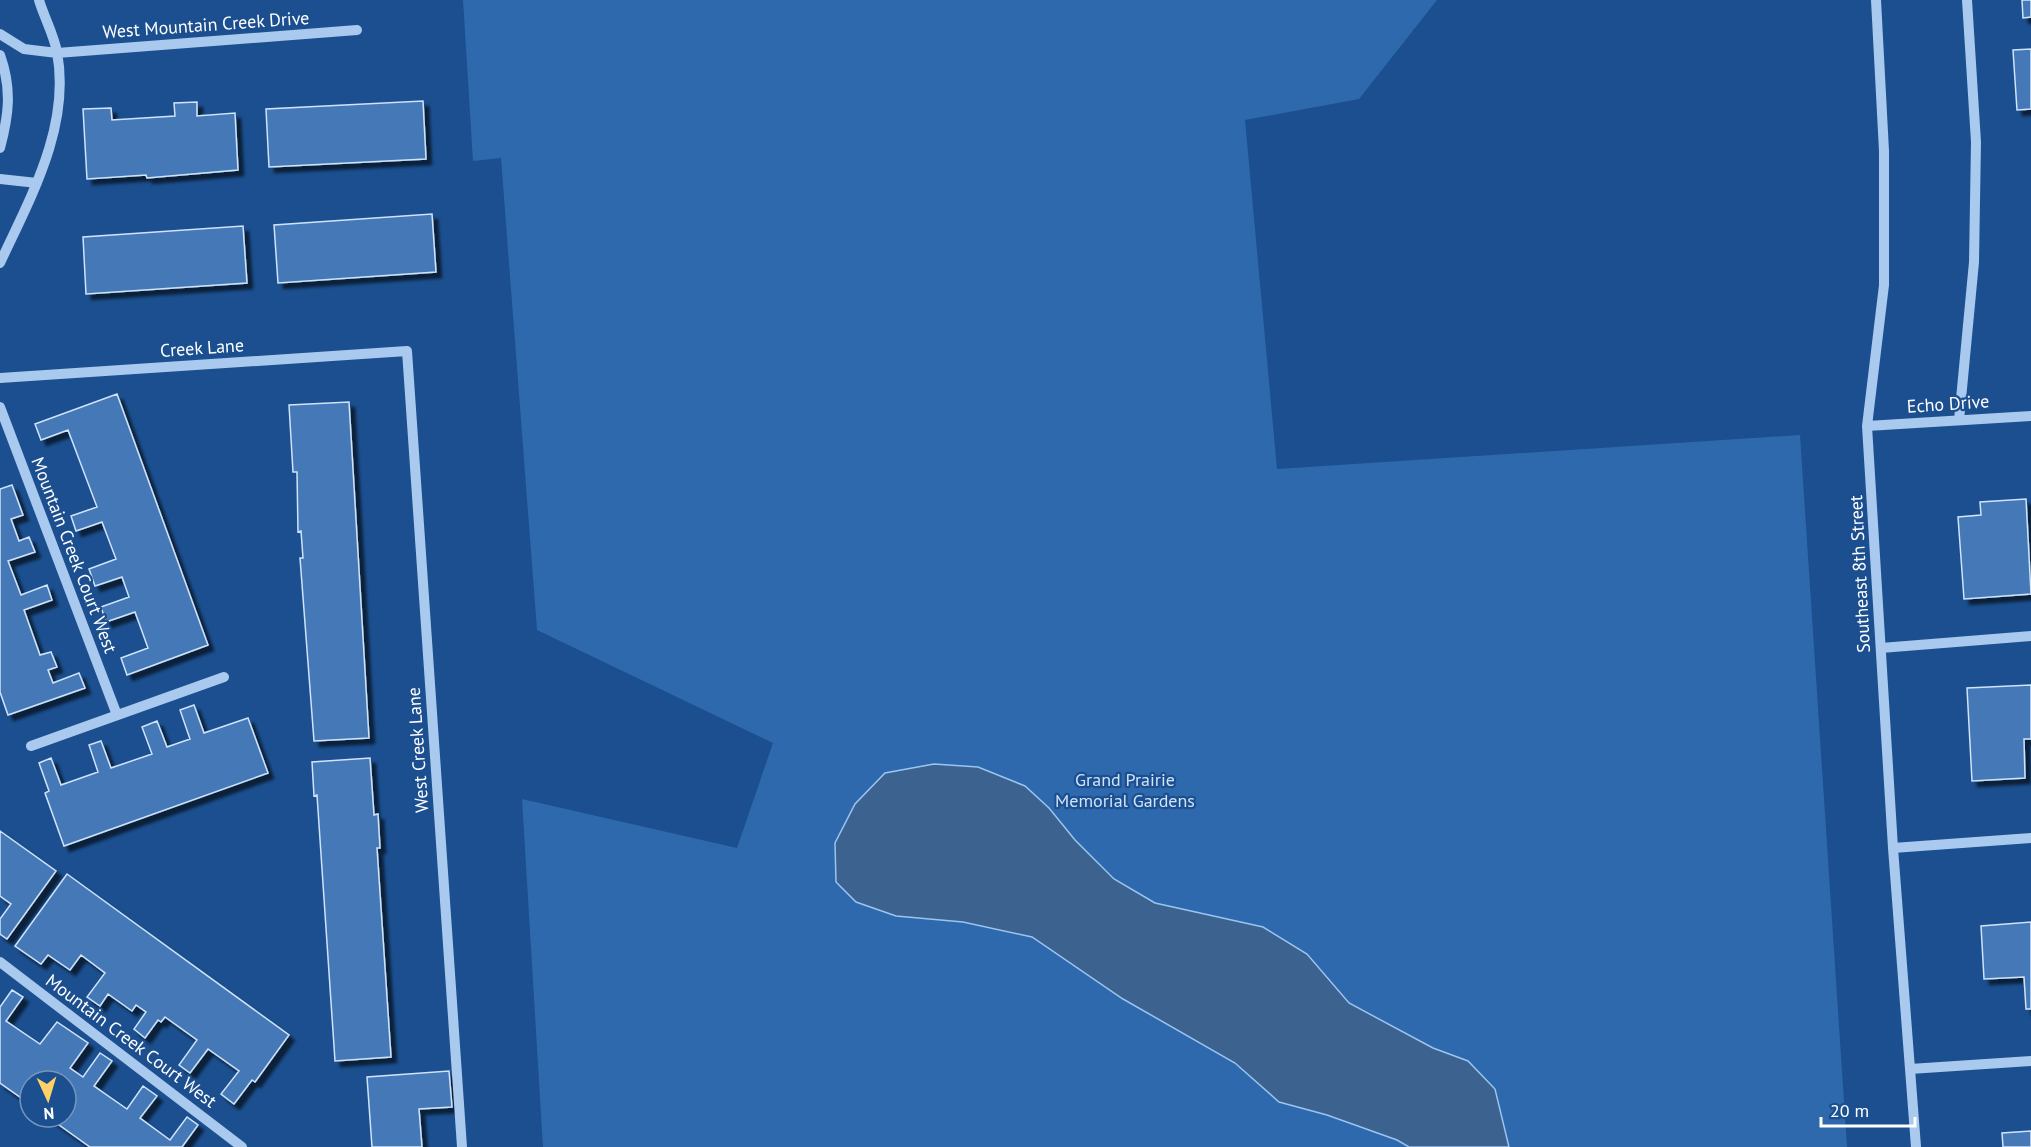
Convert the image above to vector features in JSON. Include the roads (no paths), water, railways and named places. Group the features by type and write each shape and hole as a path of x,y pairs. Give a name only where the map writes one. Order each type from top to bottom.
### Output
{"street":[{"path":"0,263 37,183 59,117 57,53 39,0"},
{"name":"Southeast 8th Street","path":"1876,0 1884,151 1884,285 1868,426 1893,848 1916,1147"},
{"path":"1959,420 1974,262 1977,142 1966,0"},
{"name":"West Mountain Creek Drive","path":"0,34 24,49 57,53 357,30"},
{"path":"0,56 8,78 8,118 0,148"},
{"path":"0,179 37,183"},
{"name":"Creek Lane","path":"0,378 407,351"},
{"name":"West Creek Lane","path":"407,351 462,1147"},
{"name":"Mountain Creek Court West","path":"0,407 117,715"},
{"name":"Echo Drive","path":"1868,426 2031,416"},
{"path":"1881,648 2031,636"},
{"path":"31,746 224,676"},
{"path":"1893,848 2031,838"},
{"name":"Mountain Creek Court West","path":"0,962 242,1147"},
{"path":"1910,1069 2031,1061"}],"park label":[{"name":"Grand Prairie Memorial Gardens","path":"1125,790"}]}
